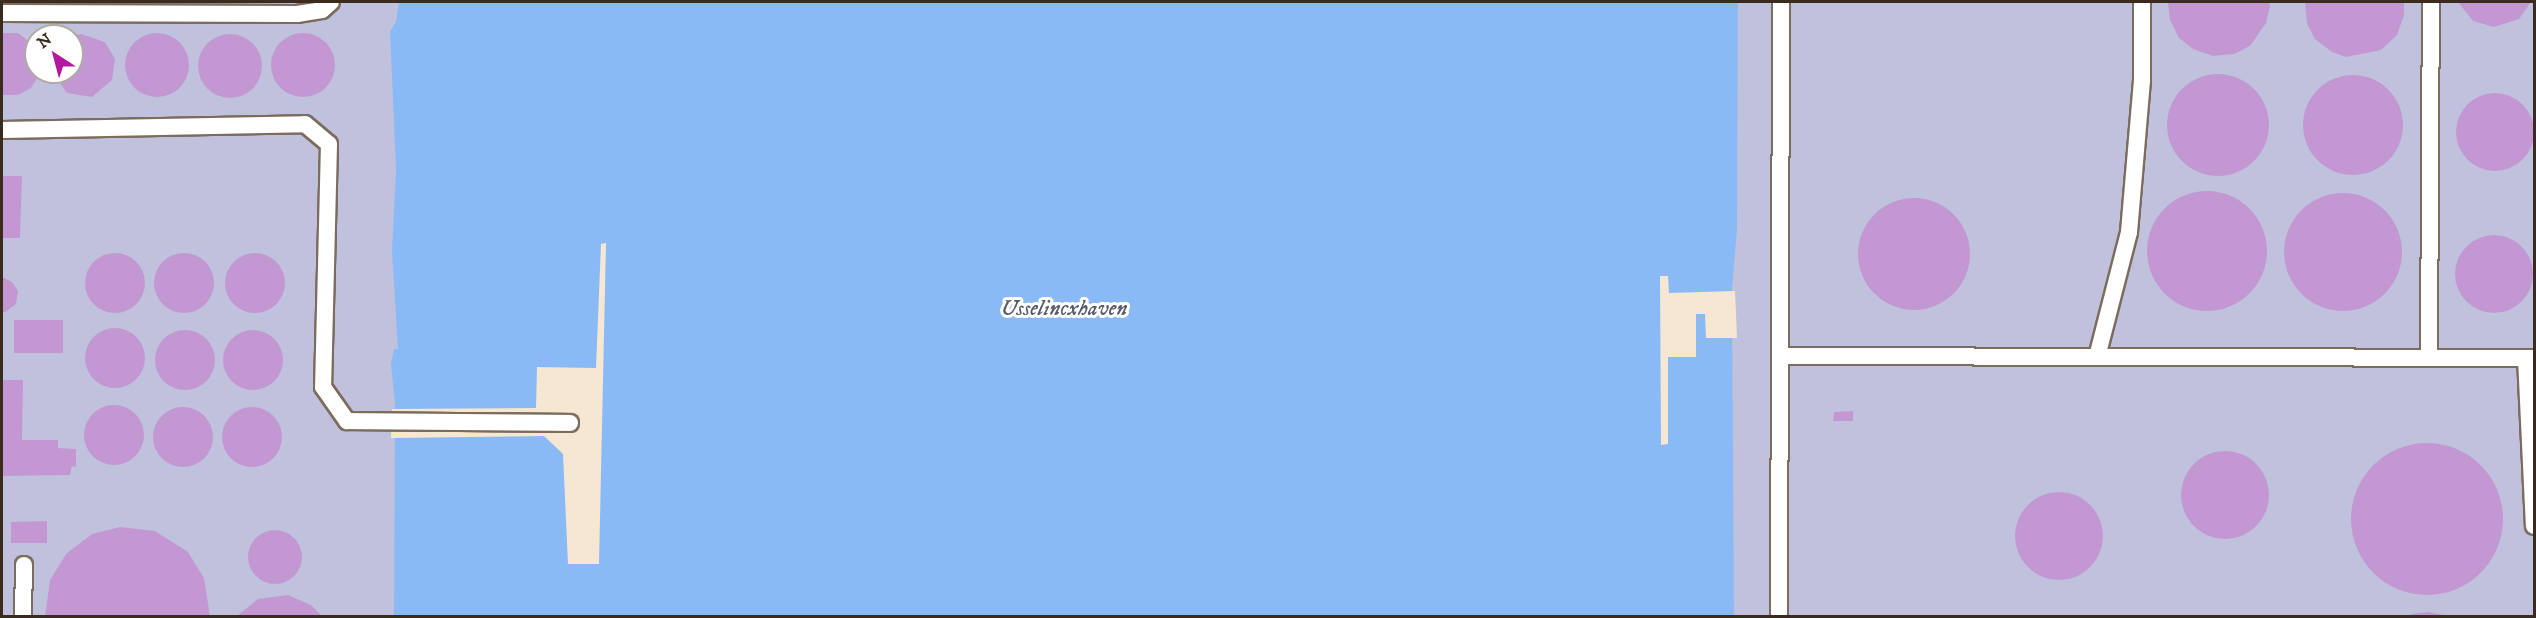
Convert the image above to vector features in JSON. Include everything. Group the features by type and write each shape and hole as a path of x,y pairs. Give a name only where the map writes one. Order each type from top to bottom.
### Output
{"lane":[{"path":"2,13 297,14 322,10 331,2"},
{"path":"1779,616 1781,2"},
{"path":"2097,357 2129,232 2142,81 2142,2"},
{"path":"2429,358 2431,2"},
{"path":"2,130 305,124 329,144 323,387 347,421 570,423"},
{"path":"1780,356 2530,358 2527,379 2535,526"},
{"path":"23,616 24,566"}],"shaded area":[{"path":"2,2 2534,2 2534,616 2,616"}],"water":[{"name":"Usselincxhaven","path":"399,2 1738,2 1737,229 1732,290 1734,616 394,616 395,404 391,364 394,349 398,349 392,251 396,170 390,31 396,22"}],"pier":[{"path":"606,243 599,564 568,564 563,454 544,436 391,438 392,409 536,408 537,367 596,368 601,244"},
{"path":"1660,276 1668,276 1669,293 1735,291 1737,338 1706,338 1705,314 1696,314 1696,357 1668,357 1668,444 1661,445"}],"building":[{"path":"2168,2 2269,2 2270,6 2266,23 2250,46 2234,54 2213,56 2193,49 2179,38 2170,20"},
{"path":"2305,2 2404,2 2404,15 2397,35 2381,50 2346,57 2332,52 2315,39 2307,24"},
{"path":"2458,2 2531,2 2519,19 2494,27 2473,21"},
{"path":"2,33 18,33 24,38 24,84 33,84 31,88 18,95 2,95"},
{"path":"157,33 175,39 183,47 189,65 183,83 175,91 157,97 139,91 131,83 125,65 131,47 139,39"},
{"path":"303,33 321,39 329,47 335,65 329,83 321,91 303,97 285,91 277,83 271,65 277,47 285,39"},
{"path":"230,34 248,40 256,48 262,66 256,84 248,92 230,98 212,92 204,84 198,66 204,48 212,40"},
{"path":"84,35 105,42 115,59 112,80 92,97 67,93 61,84 84,84"},
{"path":"2218,74 2238,78 2254,89 2265,105 2269,125 2265,145 2254,161 2238,172 2218,176 2198,172 2182,161 2171,145 2167,125 2171,105 2182,89 2198,78"},
{"path":"2353,75 2381,83 2395,97 2403,125 2395,153 2381,167 2353,175 2325,167 2311,153 2303,125 2311,97 2325,83"},
{"path":"2495,93 2510,96 2523,104 2531,117 2534,132 2531,147 2523,160 2510,168 2495,171 2480,168 2467,160 2459,147 2456,132 2459,117 2467,104 2480,96"},
{"path":"2,176 22,176 20,238 2,238"},
{"path":"2207,191 2230,195 2250,208 2263,228 2267,251 2263,274 2250,294 2230,307 2207,311 2184,307 2164,294 2151,274 2147,251 2151,228 2164,208 2184,195"},
{"path":"2343,193 2366,197 2385,210 2398,229 2402,252 2398,275 2385,294 2366,307 2343,311 2320,307 2301,294 2288,275 2284,252 2288,229 2301,210 2320,197"},
{"path":"1914,198 1935,202 1954,214 1966,233 1970,254 1966,275 1954,294 1935,306 1914,310 1893,306 1874,294 1862,275 1858,254 1862,233 1874,214 1893,202"},
{"path":"2494,235 2509,238 2522,246 2530,259 2533,274 2530,289 2522,302 2509,310 2494,313 2479,310 2466,302 2458,289 2455,274 2458,259 2466,246 2479,238"},
{"path":"109,253 121,253 132,258 140,266 145,283 143,295 132,308 121,313 109,313 98,308 90,300 85,289 85,277 90,266 98,258"},
{"path":"178,253 190,253 201,258 209,266 214,283 212,295 201,308 190,313 178,313 167,308 159,300 154,289 154,277 159,266 167,258"},
{"path":"249,253 261,253 272,258 280,266 285,283 283,295 272,308 261,313 249,313 238,308 230,300 225,289 225,277 230,266 238,258"},
{"path":"2,277 12,282 18,291 16,304 5,312 2,312"},
{"path":"14,320 63,320 63,353 14,353"},
{"path":"109,328 121,328 132,333 140,341 145,358 143,370 132,383 121,388 109,388 98,383 90,375 85,364 85,352 90,341 98,333"},
{"path":"179,330 191,330 207,338 213,348 215,360 213,372 207,382 191,390 179,390 163,382 155,366 155,354 163,338"},
{"path":"247,330 259,330 270,335 278,343 283,360 281,372 270,385 259,390 247,390 236,385 228,377 223,366 223,354 228,343 236,335"},
{"path":"2,380 23,380 22,440 58,440 58,448 76,449 76,467 72,466 70,475 2,476"},
{"path":"108,405 120,405 131,410 139,418 144,435 142,447 131,460 120,465 108,465 97,460 89,452 84,441 84,429 89,418 97,410"},
{"path":"177,407 189,407 200,412 208,420 213,437 211,449 200,462 189,467 177,467 166,462 158,454 153,443 153,431 158,420 166,412"},
{"path":"246,407 258,407 269,412 277,420 282,437 280,449 269,462 258,467 246,467 235,462 227,454 222,443 222,431 227,420 235,412"},
{"path":"1853,411 1853,421 1833,421 1834,412"},
{"path":"2427,443 2456,449 2481,465 2497,490 2503,519 2497,548 2481,573 2456,589 2427,595 2398,589 2373,573 2357,548 2351,519 2357,490 2373,465 2398,449"},
{"path":"2216,451 2234,451 2250,458 2262,470 2269,486 2269,504 2262,520 2250,532 2234,539 2216,539 2200,532 2188,520 2181,504 2181,486 2188,470 2200,458"},
{"path":"2059,492 2076,495 2090,505 2100,519 2103,536 2100,553 2090,567 2076,577 2059,580 2042,577 2028,567 2018,553 2015,536 2018,519 2028,505 2042,495"},
{"path":"47,521 47,543 11,543 11,522"},
{"path":"120,527 155,531 188,552 204,578 210,616 45,616 50,580 66,554 92,534"},
{"path":"270,530 280,530 290,534 298,542 302,557 298,572 290,580 280,584 270,584 260,580 252,572 248,562 248,552 252,542 260,534"},
{"path":"288,595 311,605 322,616 237,616 258,599"},
{"path":"2428,612 2450,616 2403,616 2418,613"}]}
